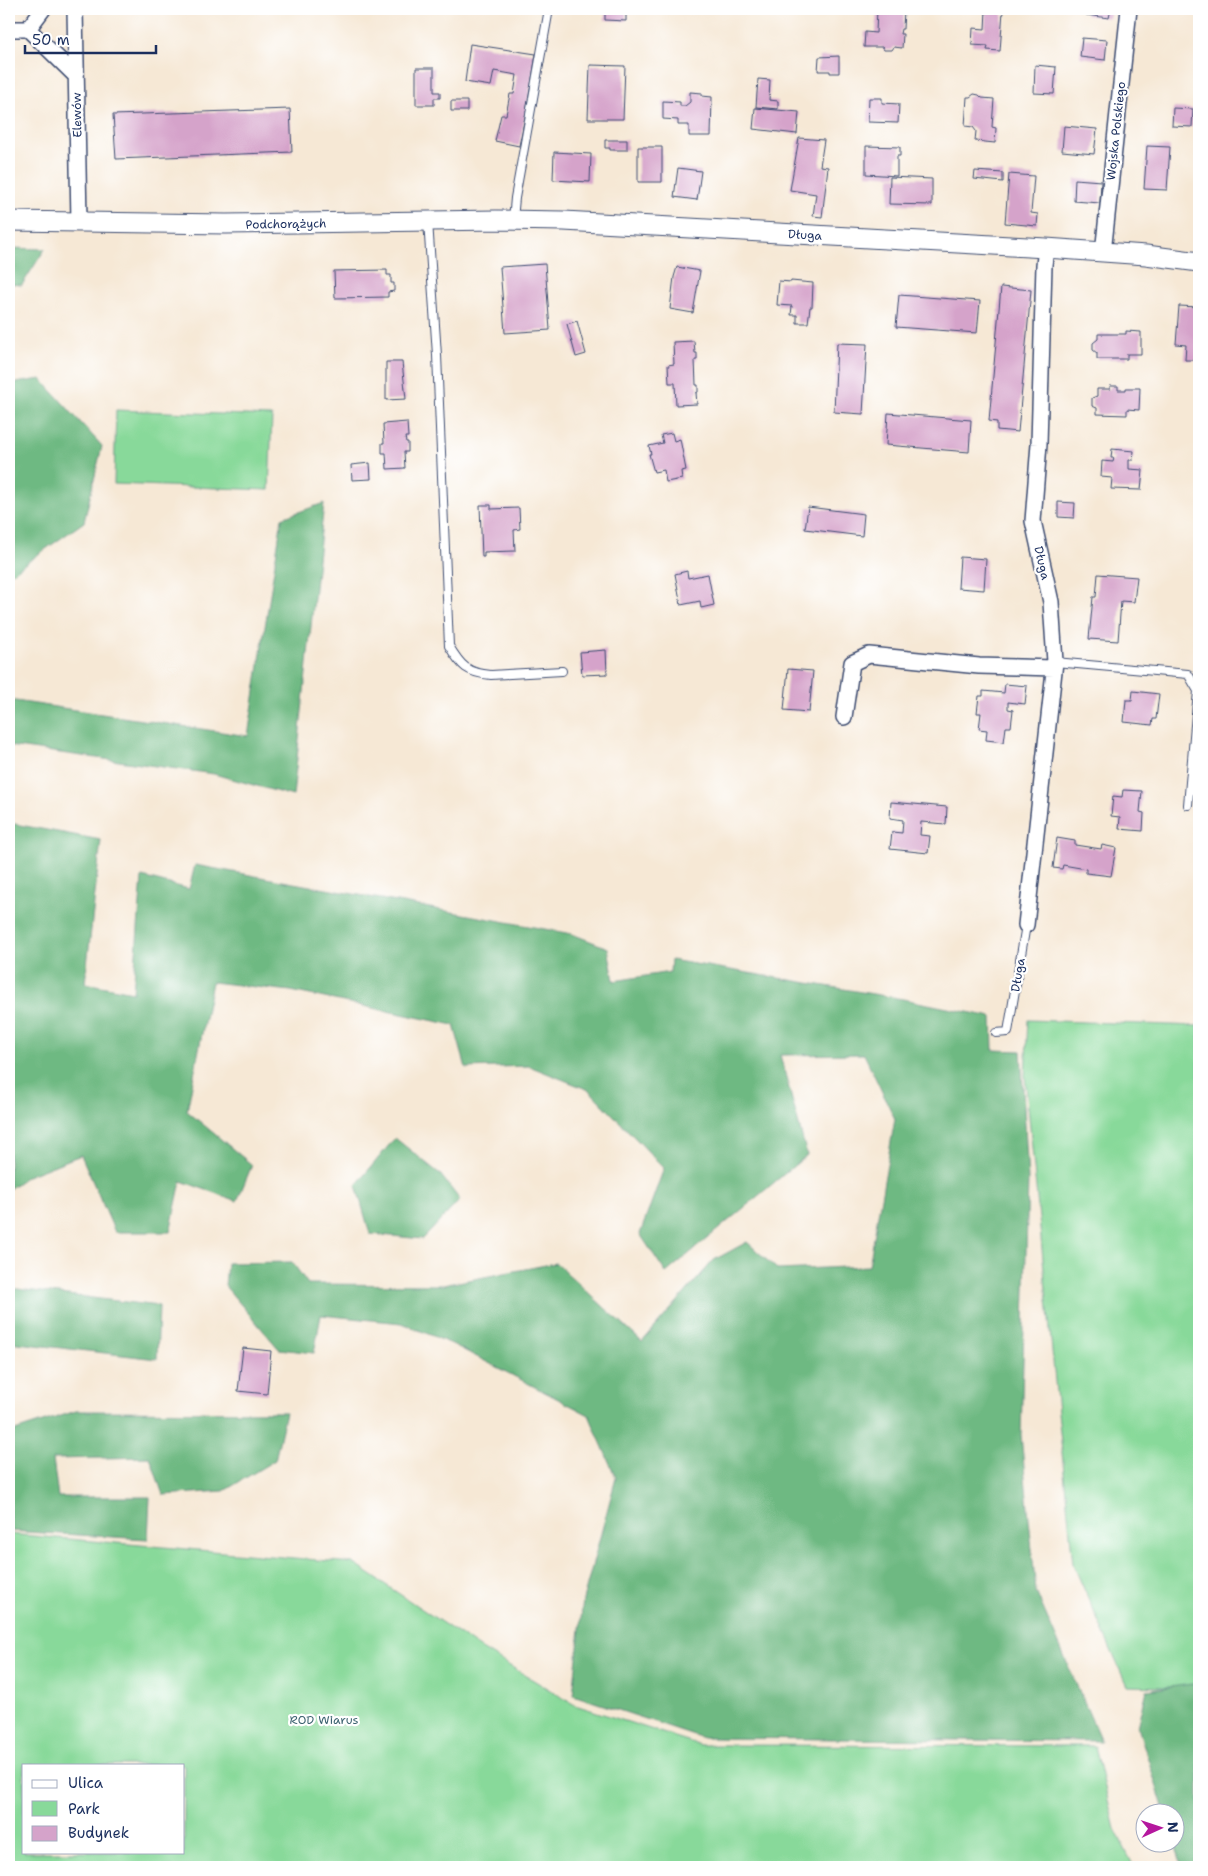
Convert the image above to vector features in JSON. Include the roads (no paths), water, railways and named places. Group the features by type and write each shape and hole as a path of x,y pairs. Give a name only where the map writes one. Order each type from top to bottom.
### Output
{"street":[{"path":"9,29 28,28 44,9"},
{"name":"Elewów","path":"75,9 79,221"},
{"name":"Wojska Polskiego","path":"1103,252 1129,9"},
{"path":"28,28 76,76"},
{"name":"Podchorążych","path":"9,221 235,224 564,221"},
{"name":"Długa","path":"564,221 1046,248 1199,262"},
{"name":"Długa","path":"1026,924 1054,665 1051,602 1033,521 1039,444 1046,248"},
{"path":"844,717 852,663 869,655 979,666 1054,665"}],"lane":[{"path":"514,220 515,198 549,9"},
{"path":"428,221 438,365 449,646 466,670 482,674 562,671"},
{"path":"1054,665 1188,674 1198,691 1188,805"},
{"name":"Długa","path":"996,1033 1008,1032 1026,924"}],"park label":[{"name":"ROD Wiarus","path":"324,1720"}]}
